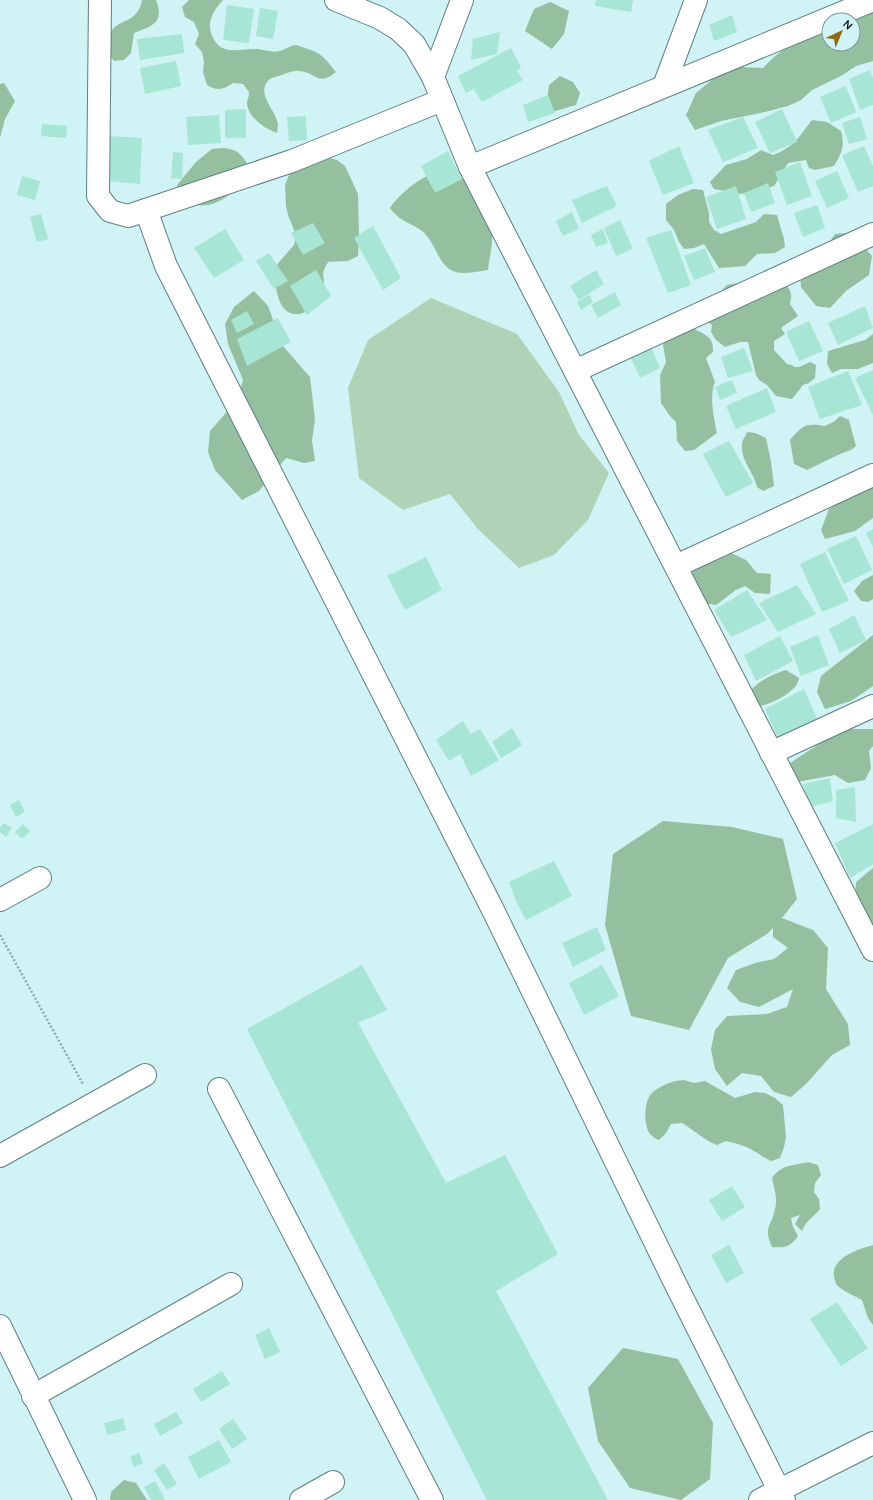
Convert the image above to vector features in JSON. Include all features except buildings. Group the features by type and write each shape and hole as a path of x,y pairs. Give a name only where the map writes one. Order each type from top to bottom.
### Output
{"street":[{"path":"100,0 98,196 110,212 128,216 292,161 442,100"},
{"path":"336,0 380,18 398,29 414,44 433,77 470,167 872,948"},
{"path":"433,77 462,0"},
{"path":"664,86 696,0"},
{"path":"470,167 873,0"},
{"path":"146,210 166,266 482,889 672,1278 775,1497 873,1444"},
{"path":"575,371 873,234"},
{"path":"676,566 873,475"},
{"path":"771,753 873,706"},
{"path":"0,900 40,878"},
{"path":"0,1156 145,1075"},
{"path":"219,1089 432,1500"},
{"path":"33,1396 231,1284"},
{"path":"0,1326 85,1500"},
{"path":"301,1500 333,1482"}],"path":[{"path":"0,936 94,1104"}],"green space":[{"path":"142,0 156,0 159,14 158,19 151,26 134,33 131,53 124,60 114,61 108,53 108,41 110,34 117,25 132,18 136,14 140,8"},
{"path":"189,0 223,0 212,15 210,28 215,41 219,46 225,49 258,49 274,52 296,45 320,54 336,72 321,79 306,72 295,71 270,79 264,90 267,101 278,124 277,133 272,131 258,122 250,113 247,102 249,92 243,84 233,83 220,89 207,85 203,72 204,62 202,52 195,44 199,34 194,22 185,17 182,7"},
{"path":"550,2 569,11 564,34 552,49 525,31 534,9"},
{"path":"867,9 873,10 873,61 856,66 841,76 812,90 801,100 788,106 721,121 695,130 686,115 696,93 719,74 738,67 763,68 778,54 792,44 809,37 821,34 821,52 861,52 861,15"},
{"path":"560,76 573,82 580,93 576,105 552,112 547,101 549,85"},
{"path":"4,83 15,101 5,119 0,138 0,84"},
{"path":"812,120 827,122 841,131 843,145 834,166 815,170 809,168 806,160 788,163 774,186 741,194 714,189 710,182 726,165 747,159 761,150 773,155 786,149 796,141"},
{"path":"222,148 238,152 253,174 228,196 212,204 196,205 179,195 177,185 196,162 212,149"},
{"path":"326,157 337,160 345,166 358,194 358,256 348,261 328,262 323,272 324,282 320,296 315,303 304,312 299,314 291,313 281,304 278,297 274,268 294,245 296,235 286,206 285,185 289,175 297,169"},
{"path":"452,170 472,190 488,216 492,238 488,270 463,273 455,272 448,268 439,257 432,243 422,231 401,219 390,208 393,203 413,184 430,175"},
{"path":"693,189 703,190 709,213 709,222 714,230 721,234 756,222 764,214 777,215 785,247 775,253 757,254 745,266 719,268 704,244 694,248 684,249 674,230 666,220 666,204 678,195"},
{"path":"846,233 854,236 872,256 869,275 846,291 830,308 816,306 801,287 800,272 823,261 831,240 835,234"},
{"path":"761,279 779,282 788,287 791,297 790,304 798,316 781,328 785,334 774,341 774,350 787,364 794,367 799,367 810,362 816,365 815,378 809,383 803,385 792,399 776,396 767,385 759,380 756,375 748,342 740,342 725,347 716,340 711,332 712,325 701,317 715,297 727,285"},
{"path":"254,291 268,306 282,345 310,377 315,419 312,441 315,461 304,463 286,458 259,491 242,500 215,470 208,452 210,431 237,400 243,380 228,344 225,324 234,307"},
{"path":"431,298 517,334 559,392 579,435 609,473 588,520 554,555 519,568 477,528 450,494 403,510 359,478 348,388 368,340"},
{"path":"694,329 708,337 711,340 713,347 713,352 706,358 715,382 712,400 717,433 694,450 685,451 677,441 676,422 661,403 660,375 666,362 663,345 671,333"},
{"path":"873,334 873,363 858,369 841,369 832,373 827,364 828,351 865,340"},
{"path":"840,416 849,420 856,446 851,450 807,470 794,464 790,440 798,431 809,425 825,426 835,421"},
{"path":"747,432 755,433 766,438 774,486 763,491 757,487 743,455 742,442"},
{"path":"873,485 873,518 855,531 825,539 821,530 829,509 860,489"},
{"path":"731,553 746,560 757,573 771,574 770,594 755,593 745,586 736,590 716,605 703,603 695,597 692,568 714,557"},
{"path":"873,575 873,599 868,602 861,601 854,591 862,581"},
{"path":"873,635 873,686 851,701 825,709 817,692 821,676"},
{"path":"786,670 799,678 796,686 779,699 760,706 751,690 758,683 776,673"},
{"path":"849,729 873,729 873,746 869,751 871,768 865,780 848,783 835,775 797,782 790,763 830,737"},
{"path":"663,821 732,827 783,839 797,899 782,918 813,930 828,948 826,989 848,1024 850,1045 832,1055 806,1084 791,1097 774,1092 761,1076 742,1073 727,1086 715,1069 711,1049 715,1030 727,1016 767,1014 787,1007 793,989 759,1007 740,1002 727,988 736,970 755,963 774,959 788,948 773,937 773,928 767,934 728,958 689,1030 631,1016 605,925 613,854"},
{"path":"873,868 873,924 869,924 855,900 856,882"},
{"path":"684,1080 694,1083 705,1081 735,1098 755,1092 765,1093 775,1098 783,1105 786,1137 780,1158 771,1161 748,1148 726,1141 717,1145 682,1123 671,1124 666,1133 659,1140 651,1135 648,1132 645,1114 649,1097 662,1086 671,1082"},
{"path":"808,1162 818,1165 821,1175 815,1183 814,1192 819,1199 820,1209 802,1231 795,1224 800,1215 791,1218 793,1227 798,1236 790,1245 772,1247 769,1240 768,1231 776,1201 772,1178 776,1173 784,1168"},
{"path":"873,1245 873,1325 868,1318 862,1300 846,1292 836,1283 834,1270 841,1259 847,1255"},
{"path":"623,1348 678,1359 713,1423 710,1479 681,1500 630,1488 598,1441 588,1388"},
{"path":"124,1480 136,1483 147,1500 110,1500 111,1492"}]}
